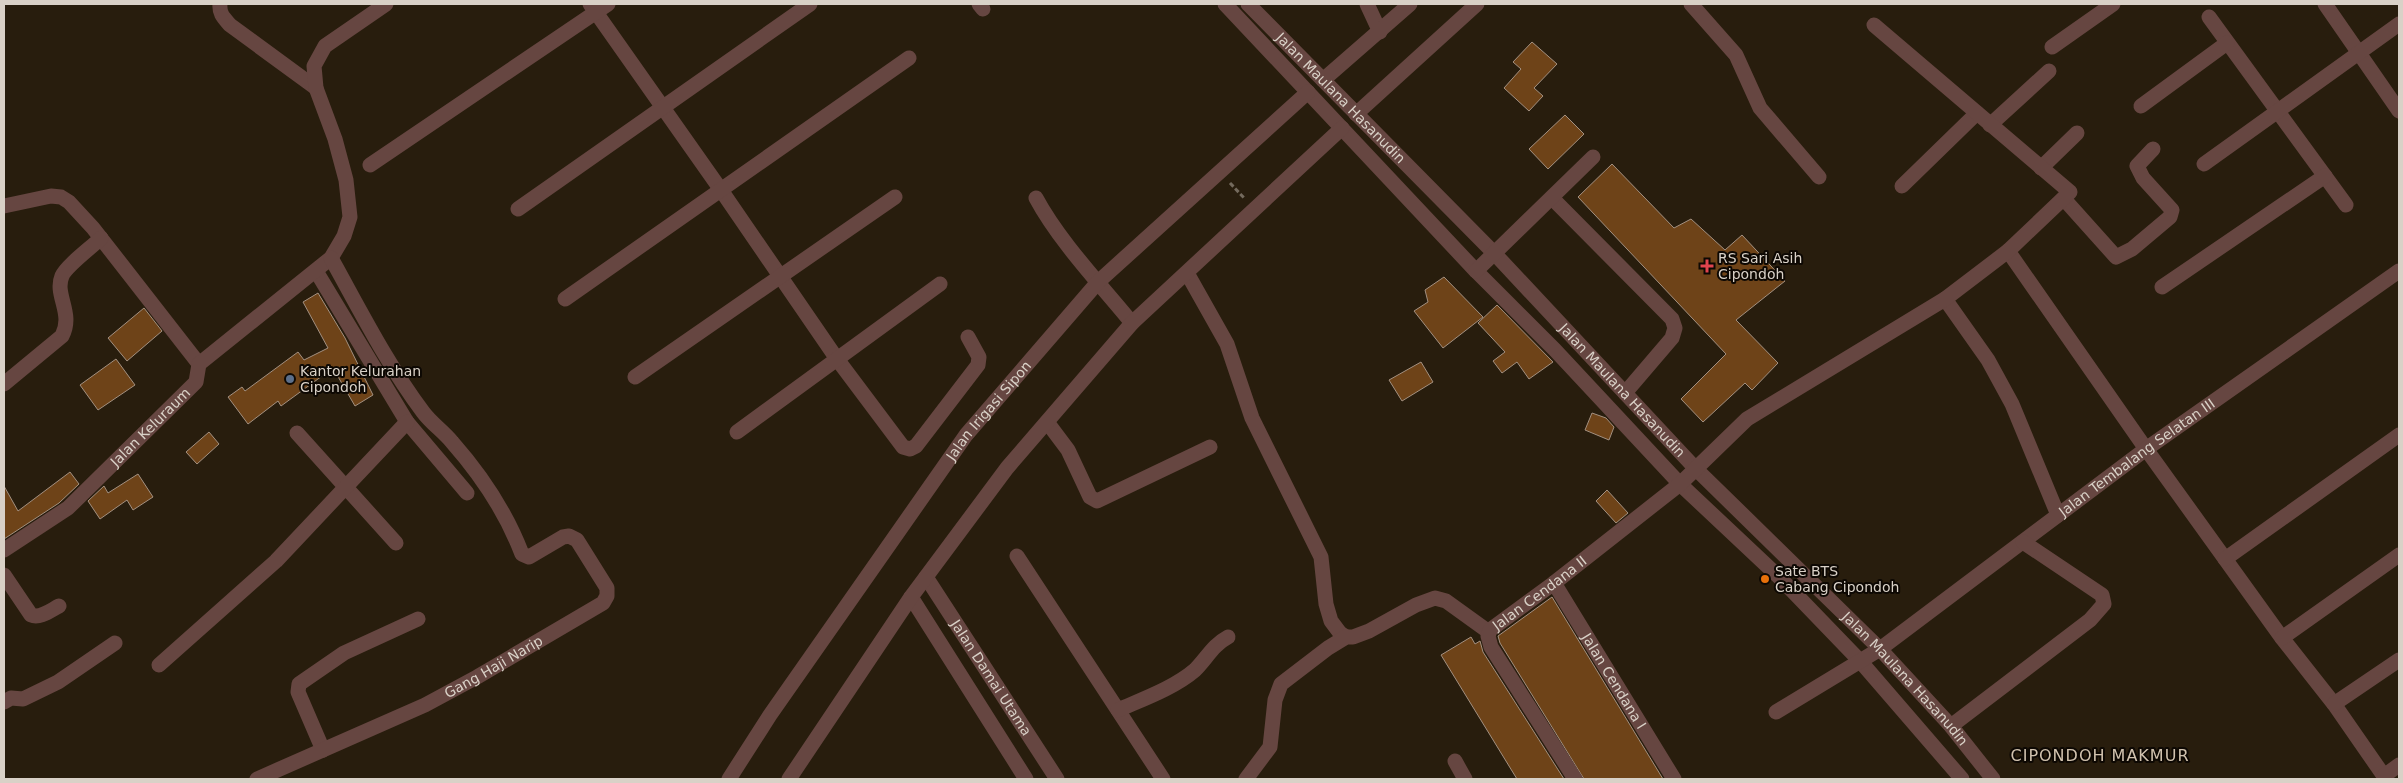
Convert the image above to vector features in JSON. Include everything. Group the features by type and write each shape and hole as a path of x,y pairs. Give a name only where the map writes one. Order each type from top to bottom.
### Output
{"street":[{"path":"4,206 41,198 61,197 77,209 199,364 331,258 344,236 350,217 346,180 335,139 316,88 314,66 325,46 386,4"},
{"path":"518,209 810,4"},
{"name":"Jalan Maulana Hasanudin","path":"1225,4 1476,271 1680,484 1779,577 1860,662 1962,779"},
{"name":"Jalan Maulana Hasanudin","path":"1248,4 1328,80 1354,111 1498,249 1533,295 1625,392 1880,649 1951,726 1993,779"},
{"path":"1367,4 1380,32"},
{"path":"1328,80 1410,4"},
{"path":"1354,111 1369,103 1477,4"},
{"path":"1691,4 1736,56 1760,108 1818,177"},
{"path":"2052,47 2114,4"},
{"path":"2325,4 2399,111"},
{"path":"220,7 230,25 316,88"},
{"path":"370,165 598,7 662,107 781,277 836,360 900,446 907,449 913,448 978,366 979,357 968,337"},
{"path":"2209,17 2346,205"},
{"path":"2204,164 2399,24"},
{"path":"1874,25 2070,192 2064,199 2116,257 2132,249 2170,216 2172,210 2143,178 2137,166 2153,149"},
{"path":"2141,106 2227,43"},
{"path":"564,298 909,58"},
{"path":"1990,125 2049,71"},
{"name":"Jalan Irigasi Sipon","path":"729,779 770,715 966,435 1100,285 1312,96"},
{"path":"1902,186 1977,113"},
{"path":"788,779 911,597 1007,468 1131,321 1187,273 1340,126"},
{"path":"2041,168 2077,134"},
{"path":"1476,271 1593,158"},
{"path":"2162,287 2325,176"},
{"path":"635,377 895,197"},
{"path":"1036,198 1047,216 1100,285 1131,321"},
{"path":"1552,198 1672,319 1675,328 1672,338 1625,392"},
{"name":"Jalan Cendana II","path":"1575,779 1492,647 1488,632 1680,484 1747,419 1945,299 2008,251 2064,199"},
{"path":"4,384 62,336 67,326 60,284 62,274 101,238"},
{"path":"2008,251 2146,449 2282,638 2334,704 2385,778 2399,766"},
{"name":"Gang Haji Narip","path":"257,779 425,704 594,608 606,599 607,588 577,540 569,536 562,537 529,557 522,554 496,498 451,441 424,414 399,379 331,258"},
{"path":"316,271 407,422 467,493"},
{"name":"Jalan Tembalang Selatan III","path":"1860,662 1880,649 2146,449 2399,271"},
{"path":"1187,273 1227,344 1252,418 1321,557 1329,613 1340,632 1346,637"},
{"path":"737,432 940,284"},
{"path":"1516,312 1533,295"},
{"path":"1945,299 1988,360 2012,404 2058,515"},
{"name":"Jalan Keluraum","path":"4,550 68,508 196,382 199,364"},
{"path":"159,665 276,561 407,422"},
{"path":"1047,422 1068,450 1090,497 1097,501 1210,447"},
{"path":"296,433 396,543"},
{"path":"2225,559 2399,435"},
{"path":"1951,726 2090,620 2104,604 2102,595 2023,542"},
{"path":"2282,638 2399,554"},
{"path":"1017,556 1163,779"},
{"path":"4,575 31,615 35,617 42,615 60,606"},
{"name":"Jalan Damai Utama","path":"926,577 1056,779"},
{"name":"Jalan Cendana I","path":"1554,583 1674,779"},
{"name":"Jalan Damai Utama","path":"911,597 1026,779"},
{"path":"1246,779 1270,747 1275,700 1280,684 1298,669 1346,637 1353,637 1369,631 1416,605 1435,598 1446,602 1488,632"},
{"path":"323,750 298,692 299,684 344,652 418,619"},
{"path":"1118,710 1150,696 1194,670 1211,648 1228,637"},
{"path":"4,702 11,698 23,698 58,682 116,643"},
{"path":"2334,704 2399,660"},
{"path":"1776,712 1860,662"},
{"path":"1455,761 1464,779"}],"path":[{"path":"1227,180 1246,200"}],"building":[{"path":"1532,42 1557,64 1534,88 1543,96 1529,111 1504,88 1521,69 1513,62"},
{"path":"1565,115 1584,134 1548,169 1529,149"},
{"name":"RS Sari Asih Cipondoh","path":"1612,164 1674,228 1691,219 1725,250 1742,235 1785,281 1736,320 1778,363 1752,390 1745,383 1703,422 1681,399 1726,354 1578,197"},
{"path":"1444,277 1483,317 1443,348 1414,311 1428,302 1425,290"},
{"path":"318,293 345,338 373,395 355,406 333,368 281,406 278,401 248,424 228,397 242,387 245,391 298,352 304,360 328,348 303,302"},
{"path":"1497,305 1553,362 1529,379 1517,362 1502,373 1493,361 1505,352 1478,323"},
{"path":"144,308 162,331 127,361 108,338"},
{"path":"116,359 135,385 98,410 80,385"},
{"path":"1421,362 1433,382 1402,401 1389,380"},
{"path":"1592,413 1606,418 1614,427 1609,440 1585,430"},
{"path":"209,432 219,444 197,464 186,452"},
{"path":"70,472 79,484 59,503 4,539 4,486 18,511"},
{"path":"138,474 153,497 133,510 127,500 100,519 88,501 104,486 108,493"},
{"path":"1607,490 1628,513 1616,523 1596,501"},
{"path":"1552,597 1663,779 1584,779 1500,643 1498,636"},
{"path":"1471,637 1475,644 1480,641 1483,652 1564,779 1517,779 1441,655"}],"place":[{"name":"RS Sari Asih Cipondoh","path":"1707,266"},
{"name":"Kantor Kelurahan Cipondoh","path":"290,379"},
{"name":"Sate BTS Cabang Cipondoh","path":"1765,579"}],"district":[{"name":"CIPONDOH MAKMUR","path":"2100,755"}]}
